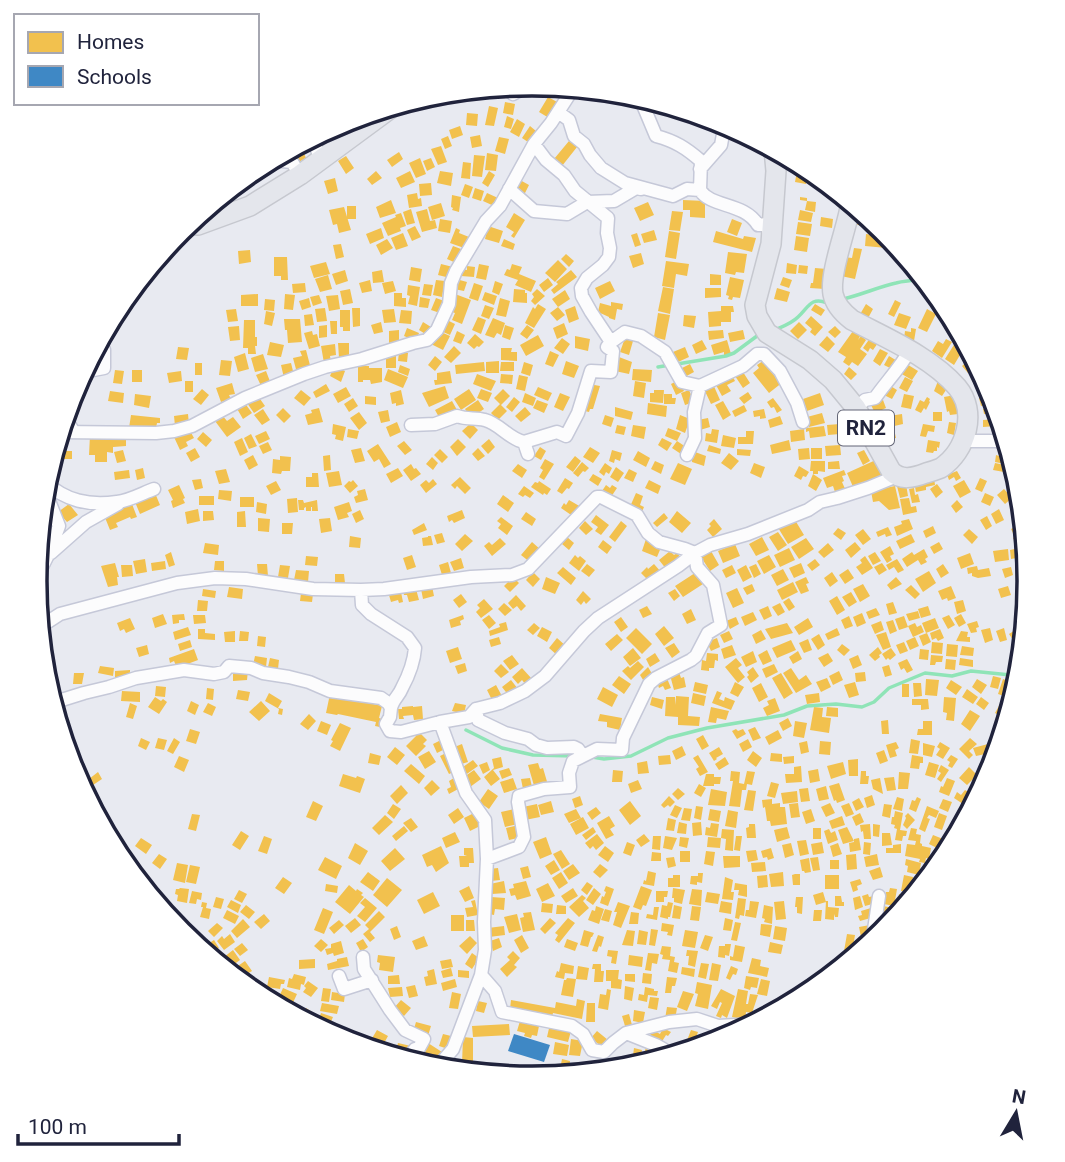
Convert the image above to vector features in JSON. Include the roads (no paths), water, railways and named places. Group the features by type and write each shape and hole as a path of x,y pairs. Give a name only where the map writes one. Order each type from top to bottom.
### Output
{"highway":[{"path":"207,222 250,206 300,175 366,126"},
{"path":"767,333 757,316 755,305 771,244 775,161"},
{"path":"848,213 833,277 832,292 835,302 852,320 909,350 958,388 966,405 967,425 964,440"},
{"name":"RN2","path":"767,333 810,360 833,380 856,408 885,463 897,476 909,478 940,468 954,455 964,440"}],"street":[{"path":"71,432 174,431 192,426 245,398 304,374 427,340 437,330 449,304 451,283 456,271 486,221 500,205 534,144 568,97"},
{"path":"645,109 656,136 673,140 701,161 700,190 703,195 710,200 739,208 755,219 758,225 767,224 771,244"},
{"path":"558,113 569,120 574,136 584,144 601,168 625,183 673,196 687,190 700,190"},
{"path":"701,169 721,145 723,135"},
{"path":"534,144 546,160 564,175 575,191 608,218 609,257 587,278 581,288 582,296 611,342"},
{"path":"316,147 321,159"},
{"path":"289,162 292,162 300,175"},
{"path":"509,189 534,211 567,214 586,202 614,201 636,188 649,190"},
{"path":"411,425 435,424 457,416 466,420 484,419 501,428 526,448 557,432 566,436 578,413 591,371 611,372 613,351 607,347 625,332 642,336 665,352 682,382 700,386 743,366 768,345 767,333"},
{"path":"856,408 865,400 875,398 889,377 899,369 909,350"},
{"path":"104,353 104,368"},
{"path":"757,354 764,354 780,371 797,403 803,422"},
{"path":"98,364 104,368"},
{"path":"95,370 104,368"},
{"path":"687,455 695,438 694,412 700,386"},
{"path":"964,440 997,441"},
{"path":"361,590 362,605 371,614 407,637 415,648 414,661 401,692 392,702 386,724 390,731 401,732 469,717 476,709 500,703 524,691 545,676 598,618 710,545 748,534 808,510 820,502 858,492 897,476"},
{"path":"48,555 86,522 119,502 154,489"},
{"path":"56,491 79,502 119,502"},
{"path":"49,621 60,614 177,583 215,578 246,579 313,589 361,590 512,575 528,569 597,497 637,515 648,533 659,542 695,553"},
{"path":"79,502 86,522"},
{"path":"48,555 59,526 53,510"},
{"path":"487,859 519,847 524,837 517,802 519,796 544,789 570,787 569,773 573,761 597,749 622,750 623,738 649,684 696,656 708,633 721,625 713,585 697,567 695,553"},
{"path":"63,700 136,678 184,670 214,674 224,672 229,666 289,677 330,691 382,698 391,708"},
{"path":"476,709 478,720 505,733 522,736 547,748 578,748 583,756"},
{"path":"440,722 466,793 485,820 487,859 485,950 481,975 453,1049 441,1057"},
{"path":"875,925 879,896"},
{"path":"363,957 365,970 390,1010 405,1030 424,1040 413,1051"},
{"path":"481,975 495,991 502,1012 572,1026 583,1034 592,1050 604,1052 626,1033 669,1022 697,1019 718,1026 726,1026"},
{"path":"339,976 344,989 372,980"},
{"path":"626,1033 662,1049"}],"waterway":[{"path":"843,299 913,280"},
{"path":"777,329 793,321 813,302 827,303"},
{"path":"677,364 726,356 757,336"},
{"path":"658,367 670,365"},
{"path":"592,757 604,759 631,756 668,738 707,728 784,715 807,706 836,704 862,707 874,702 889,688 925,673 952,676 971,671 1008,675"},
{"path":"466,730 502,748 533,755 574,756"}]}
